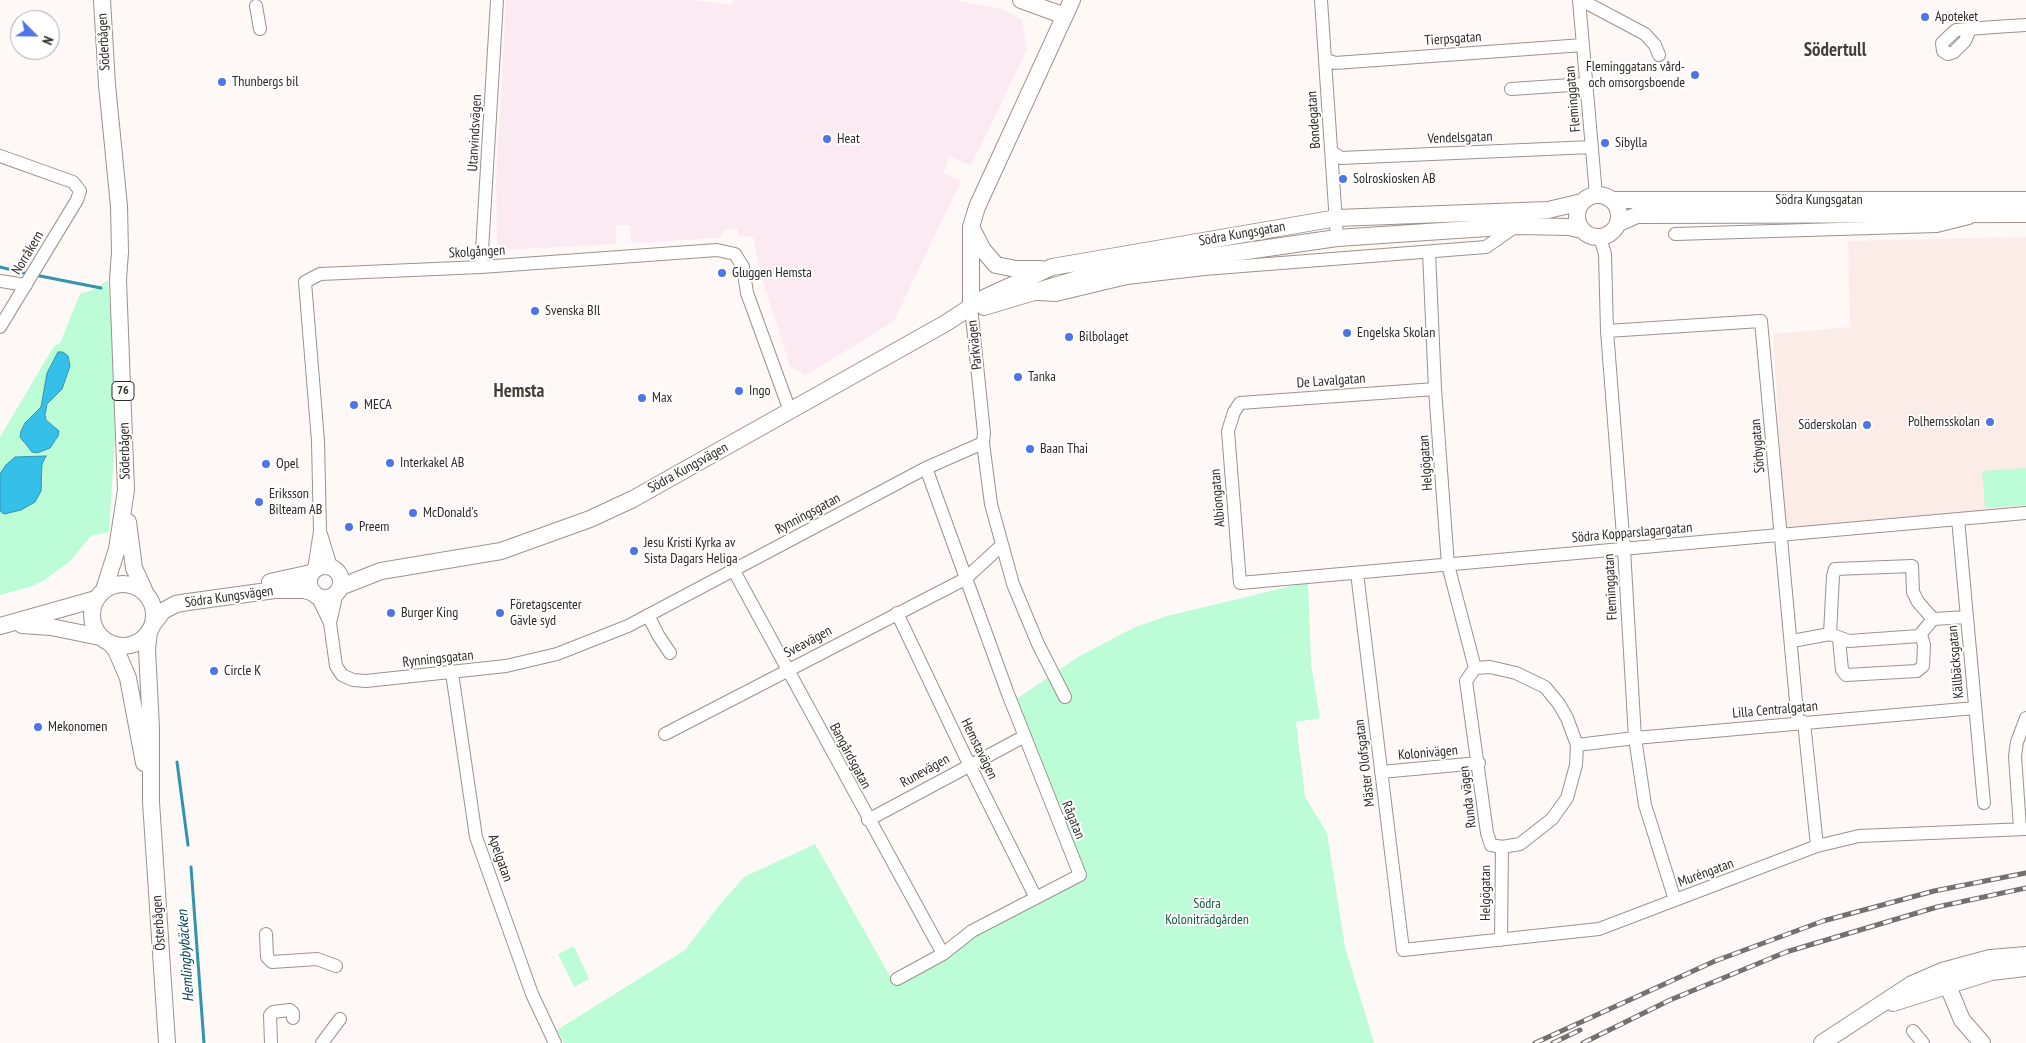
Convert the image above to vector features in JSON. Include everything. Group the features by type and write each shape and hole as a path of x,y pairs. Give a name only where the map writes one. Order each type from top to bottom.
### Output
{"main road":[{"name":"Söderbågen","path":"102,0 107,85 119,206 120,252 118,280 125,431 126,502 134,568 147,594"},
{"path":"1021,0 1065,16"},
{"name":"Parkvägen","path":"971,307 971,227 986,184 1072,0"},
{"path":"1582,230 1577,218 1597,199 1619,210 1619,223"},
{"name":"Södra Kungsgatan","path":"971,307 1045,270 1337,218 1548,210 1597,199 2026,200"},
{"path":"1987,214 2026,220"},
{"name":"Södra Kungsgatan","path":"971,307 989,306 1101,272 1337,238 1517,226 1569,226 1582,230 1592,237 1600,238 1612,233 1619,223 1637,215 2026,214"},
{"path":"971,227 983,250 996,265 1016,269 1045,270"},
{"name":"Södra Kungsvägen","path":"339,590 381,572 501,551 548,535 632,500 971,307"},
{"name":"Söderbågen","path":"100,594 118,549 126,502"},
{"path":"322,566 333,568 341,578 339,590 326,598 315,594 309,582 313,572 322,566"},
{"name":"Södra Kungsvägen","path":"333,568 381,572"},
{"name":"Södra Kungsvägen","path":"147,594 188,596 295,578 313,572"},
{"path":"127,583 147,594 154,609 151,628 139,642 124,646 51,626 6,625 100,594 118,584 127,583"},
{"name":"Södra Kungsvägen","path":"151,628 163,611 176,604 276,590 304,590 315,594"},
{"path":"100,594 91,613 92,622 105,640"},
{"name":"Österbågen","path":"151,628 147,649 151,728 151,802 167,1043"},
{"name":"Österbågen","path":"105,640 116,650 128,678 151,802"},
{"path":"1822,1043 1876,1008 1990,958 2026,955"},
{"path":"1944,978 2026,968"},
{"path":"1944,978 1962,1020 1982,1043"}],"street":[{"name":"Utanvindsvägen","path":"481,268 497,0"},
{"name":"Bondegatan","path":"1321,0 1337,238"},
{"name":"Fleminggatan","path":"1580,0 1597,199"},
{"path":"1580,0 1645,34 1655,45 1659,55"},
{"path":"256,6 260,30"},
{"path":"1970,29 2026,25"},
{"name":"Tierpsgatan","path":"1325,59 1335,63 1583,44"},
{"path":"1511,89 1586,84"},
{"name":"Vendelsgatan","path":"1332,152 1341,158 1592,147"},
{"name":"Norråkern","path":"0,156 72,182 78,186 80,193 0,328"},
{"name":"Södra Kungsgatan","path":"1675,234 1937,226 1987,214"},
{"name":"Södra Kungsgatan","path":"1028,293 1056,295 1128,278 1204,269 1486,247 1517,226"},
{"name":"Fleminggatan","path":"1600,238 1605,254 1607,331 1624,549 1635,738 1645,805 1675,900"},
{"name":"Skolgången","path":"313,572 320,531 318,441 305,282 320,274 481,268 717,250 734,254 743,267 747,293 790,411"},
{"name":"Helgögatan","path":"1429,252 1435,389 1448,565 1475,668"},
{"path":"0,281 31,277"},
{"name":"Parkvägen","path":"971,307 984,433 983,442 991,504 1013,584 1065,697"},
{"name":"Sörbygatan","path":"1607,331 1761,321 1780,536 1816,846"},
{"name":"De Lavalgatan","path":"1234,412 1240,403 1252,401 1435,389"},
{"name":"Albiongatan","path":"1234,412 1228,431 1240,583"},
{"name":"Rynningsgatan","path":"330,623 335,659 342,675 353,680 366,681 452,673 506,666 557,654 628,626 926,468 983,442"},
{"name":"Rågatan","path":"896,979 943,954 972,931 1080,875 965,579 926,468"},
{"name":"Södra Kopparslagargatan","path":"1240,583 2026,513"},
{"name":"Källbäcksgatan","path":"1958,519 1984,803"},
{"name":"Skolgången","path":"320,531 333,568"},
{"path":"965,579 1002,546"},
{"path":"1919,636 1922,638 1924,659 1923,666 1917,671 1846,675 1842,670 1834,636 1833,576 1835,569 1912,566 1913,592 1933,619"},
{"name":"Bangårdsgatan","path":"734,571 868,820 943,954"},
{"name":"Mäster Olofsgatan","path":"1357,573 1403,950"},
{"name":"Sveavägen","path":"665,734 965,579"},
{"path":"330,623 339,590"},
{"path":"315,594 330,623"},
{"name":"Hemstavägen","path":"897,613 968,764 1036,898"},
{"path":"648,615 670,653"},
{"path":"1792,641 1834,636 1849,641 1919,636 1933,619 1967,617"},
{"path":"1475,668 1490,667 1516,673 1545,687 1559,704 1567,718 1577,745 1576,765 1567,798 1552,820 1520,844 1502,847"},
{"name":"Runda vägen","path":"1475,668 1466,681 1479,763 1487,833 1491,845 1502,847"},
{"name":"Apelgatan","path":"452,673 476,837 532,994 555,1043"},
{"name":"Lilla Centralgatan","path":"1577,745 1801,722 1975,708"},
{"path":"2024,827 2015,756 2017,742 2026,718"},
{"name":"Runevägen","path":"868,820 968,764 1025,736"},
{"name":"Kolonivägen","path":"1381,772 1479,763"},
{"name":"Muréngatan","path":"1403,950 1599,929 1816,846 1859,836 2024,827"},
{"name":"Helgögatan","path":"1501,940 1502,847"},
{"path":"266,934 267,957 272,962 317,959 336,966"},
{"path":"271,1043 270,1015 273,1012 290,1010 293,1013 293,1018"},
{"path":"322,1043 340,1019"},
{"path":"1913,1031 1922,1043"}],"shaded area":[{"path":"506,0 695,0 732,5 733,0 954,0 1002,9 1022,20 1027,50 971,166 950,156 943,173 961,181 894,321 805,376 790,366 762,279 753,237 739,236 737,228 724,231 720,238 631,243 629,225 616,225 616,244 502,250 497,244 496,181"},
{"path":"2026,237 2026,511 1785,528 1773,334 1850,327 1848,241"}],"green space":[{"path":"108,280 117,404 109,532 91,536 70,561 45,580 33,586 0,595 0,511 4,514 43,481 42,464 46,456 15,457 0,474 0,437 54,346 60,343 80,294 95,289","holes":["58,352 70,361 62,389 51,399 45,410 46,420 55,427 28,449 20,437 21,431 25,423 41,407 47,373"]},
{"path":"2026,468 2026,505 1985,508 1982,471"},
{"name":"Södra Koloniträdgården","path":"1308,582 1311,664 1320,718 1296,722 1305,797 1327,833 1345,947 1374,1043 564,1043 557,1030 685,950 744,877 815,844 890,976 1081,877 1012,702 1078,657 1133,628 1167,616"},
{"path":"574,946 589,979 574,987 558,954"}],"water":[{"path":"58,352 63,352 68,356 70,366 62,389 47,404 45,415 46,420 59,431 58,436 50,448 37,453 32,452 20,437 21,431 25,423 41,407 47,373"},
{"path":"46,456 42,464 41,491 35,502 21,510 4,514 0,511 0,474 6,465 15,457"}],"waterway":[{"name":"Hemlingbybäcken","path":"0,267 28,274"},
{"name":"Hemlingbybäcken","path":"35,275 101,288"},
{"name":"Hemlingbybäcken","path":"177,762 188,845"},
{"name":"Hemlingbybäcken","path":"191,867 204,1043"}],"railway":[{"path":"1535,1043 1715,961 1823,921 1934,891 2026,873"},
{"path":"1583,1043 1670,1000 1786,952 1937,907 2026,888"},
{"path":"1553,1043 1580,1030"}],"place":[{"name":"Apoteket","path":"1925,17"},
{"name":"Fleminggatans vård- och omsorgsboende","path":"1695,75"},
{"name":"Thunbergs bil","path":"222,82"},
{"name":"Heat","path":"827,139"},
{"name":"Sibylla","path":"1605,143"},
{"name":"Solroskiosken AB","path":"1343,179"},
{"name":"Gluggen Hemsta","path":"722,273"},
{"name":"Svenska BIl","path":"535,311"},
{"name":"Engelska Skolan","path":"1347,333"},
{"name":"Bilbolaget","path":"1069,337"},
{"name":"Tanka","path":"1018,377"},
{"name":"Ingo","path":"739,391"},
{"name":"Max","path":"642,398"},
{"name":"MECA","path":"354,405"},
{"name":"Polhemsskolan","path":"1990,422"},
{"name":"Söderskolan","path":"1867,425"},
{"name":"Baan Thai","path":"1030,449"},
{"name":"Interkakel AB","path":"390,463"},
{"name":"Opel","path":"266,464"},
{"name":"Eriksson Bilteam AB","path":"259,502"},
{"name":"McDonald's","path":"413,513"},
{"name":"Preem","path":"349,527"},
{"name":"Jesu Kristi Kyrka av Sista Dagars Heliga","path":"634,551"},
{"name":"Burger King","path":"391,613"},
{"name":"Företagscenter Gävle syd","path":"500,613"},
{"name":"Circle K","path":"214,671"},
{"name":"Mekonomen","path":"38,727"}],"district":[{"name":"Södertull","path":"1835,51"},
{"name":"Hemsta","path":"519,392"}]}
